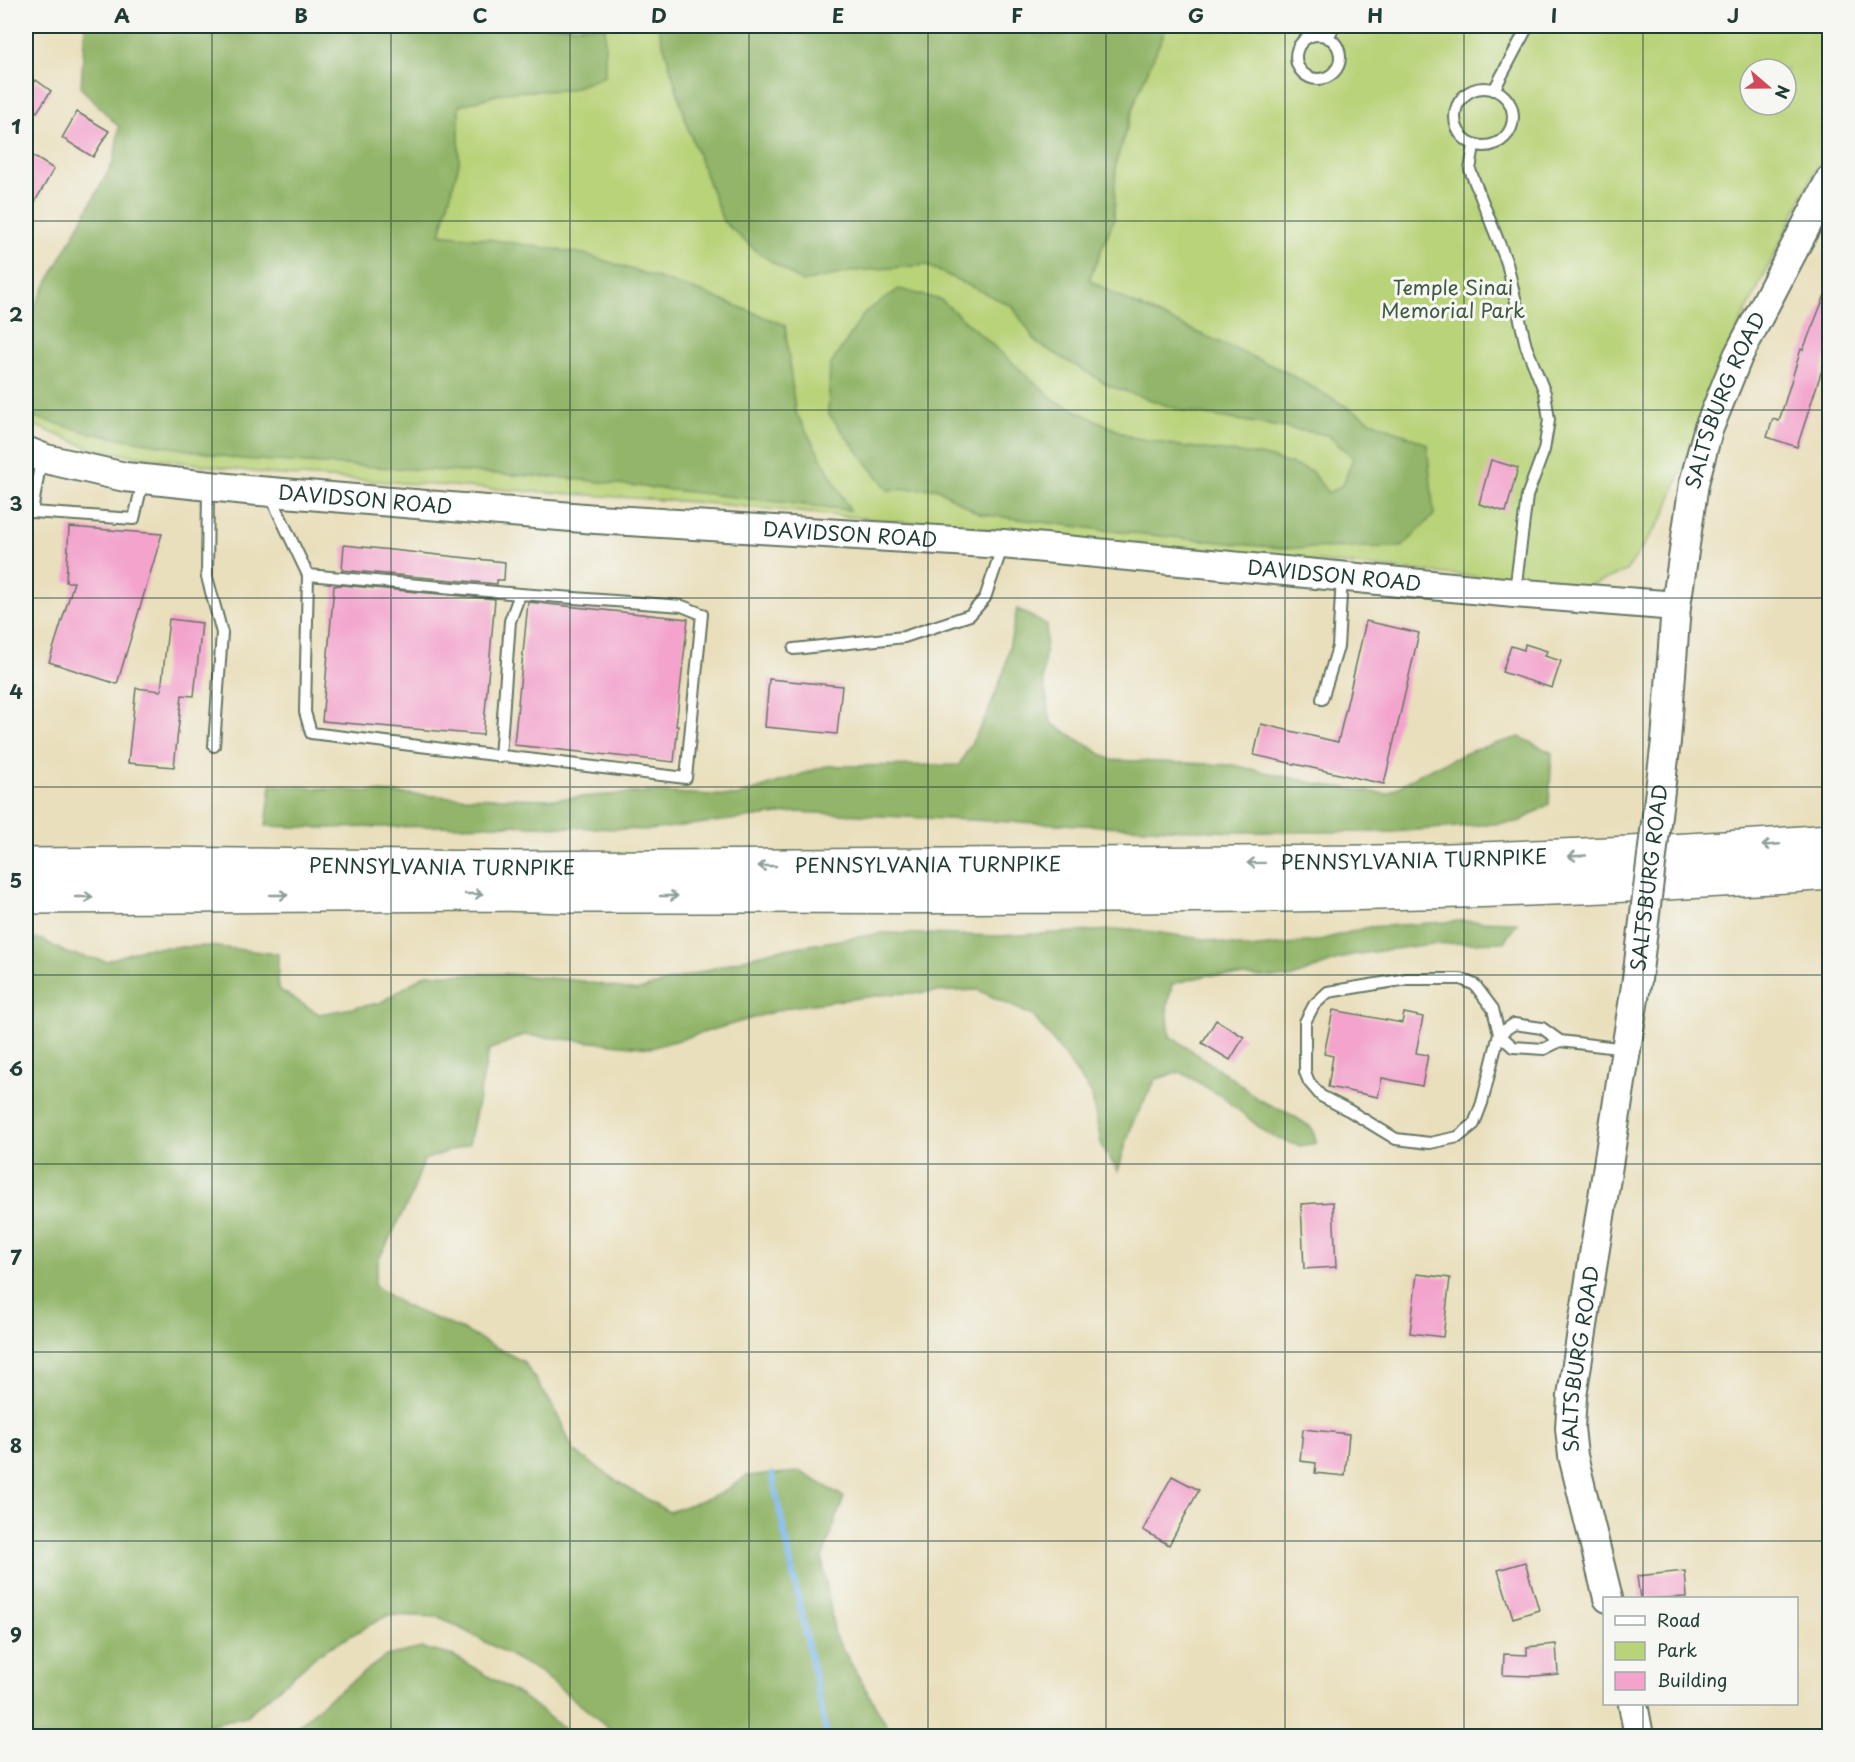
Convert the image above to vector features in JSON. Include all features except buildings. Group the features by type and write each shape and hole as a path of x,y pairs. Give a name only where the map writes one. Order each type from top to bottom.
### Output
{"highway":[{"name":"PENNSYLVANIA TURNPIKE","path":"26,865 158,864 499,868 1376,862 1516,859 1706,850 1830,841"},
{"name":"PENNSYLVANIA TURNPIKE","path":"26,897 487,894 568,896 1370,894 1705,882 1830,873"}],"street":[{"name":"SALTSBURG ROAD","path":"1608,1597 1573,1456 1570,1428 1574,1384 1637,979 1666,741 1676,606 1694,483 1708,430 1738,356 1830,180"},
{"name":"DAVIDSON ROAD","path":"33,454 125,477 269,492 596,519 1003,544 1514,593 1676,606"},
{"path":"1633,1705 1639,1737"}],"lane":[{"path":"1328,38 1334,26"},
{"path":"1494,90 1528,26"},
{"path":"1311,36 1328,38 1338,50 1337,67 1332,74 1324,78 1308,77 1301,72 1297,64 1298,48 1311,36"},
{"path":"1483,88 1494,90 1504,96 1510,106 1513,117 1511,128 1496,144 1474,145 1464,138 1458,129 1455,118 1457,107 1472,91 1483,88"},
{"path":"1474,145 1470,170 1507,263 1526,346 1545,393 1549,420 1544,450 1527,496 1514,593"},
{"path":"33,454 32,512 134,519 144,480"},
{"path":"208,486 207,577 222,633 214,746"},
{"path":"269,492 308,574 305,712 311,733 686,778 702,614 682,606 520,594 308,574"},
{"path":"794,649 904,637 970,615 985,598 1003,544"},
{"path":"1322,699 1338,647 1342,576"},
{"path":"500,757 510,621 520,594"},
{"path":"1560,1041 1544,1049 1513,1047 1499,1034 1493,1009 1475,985 1461,979 1407,979 1328,992 1314,1005 1305,1022 1305,1072 1309,1082 1321,1096 1396,1139 1430,1143 1458,1137 1474,1124 1482,1103 1499,1034 1514,1024 1542,1028 1560,1041 1626,1049"}],"green space":[{"path":"85,26 605,26 605,76 568,90 506,92 459,106 459,163 440,234 584,254 704,293 785,325 795,411 850,510 565,478 240,459 90,433 26,415 26,322 114,161 119,127 81,88"},
{"name":"Temple Sinai Memorial Park","path":"353,26 1829,26 1829,143 1735,334 1664,516 1626,571 1586,587 694,502 270,474 95,450 26,422 26,394"},
{"path":"658,26 1167,26 1137,96 1116,162 1114,219 1089,280 1123,299 1286,372 1371,421 1427,444 1434,515 1402,547 1279,548 1112,531 979,514 936,488 888,490 828,413 830,366 865,312 899,289 941,300 1056,401 1131,437 1180,446 1265,456 1311,471 1328,493 1343,485 1353,458 1328,435 1183,411 1110,386 1037,343 1012,306 926,265 854,271 802,282 756,251 723,221 689,131"},
{"path":"1017,609 1047,625 1043,677 1051,723 1111,760 1233,765 1323,785 1387,794 1425,771 1476,749 1520,737 1552,753 1549,804 1519,822 1392,832 1235,832 796,812 649,830 507,825 321,828 266,826 271,785 451,797 554,799 646,792 738,796 826,766 959,765 987,715 1005,668"},
{"path":"1462,921 1518,922 1504,942 1430,944 1351,955 1290,978 1209,975 1172,984 1167,1007 1170,1036 1235,1080 1259,1100 1292,1115 1311,1127 1317,1143 1299,1146 1269,1135 1221,1096 1181,1072 1156,1079 1132,1124 1118,1171 1102,1147 1091,1093 1058,1047 1033,1016 978,990 889,994 790,1007 651,1048 524,1035 489,1050 469,1144 424,1160 411,1197 379,1259 374,1285 405,1306 463,1330 524,1362 555,1409 574,1451 626,1487 669,1512 720,1494 747,1476 801,1472 844,1497 822,1559 835,1636 893,1736 619,1736 540,1672 440,1617 388,1615 321,1652 246,1716 160,1736 26,1736 26,938 43,940 66,953 106,961 145,948 210,946 278,954 278,989 319,1014 380,1003 426,974 507,974 582,981 636,991 772,951 883,933 999,936 1132,929 1249,948 1316,941 1369,927"},
{"path":"422,1648 454,1656 522,1696 573,1736 287,1736 324,1702 386,1656"}],"waterway":[{"path":"772,1474 827,1736"}]}
